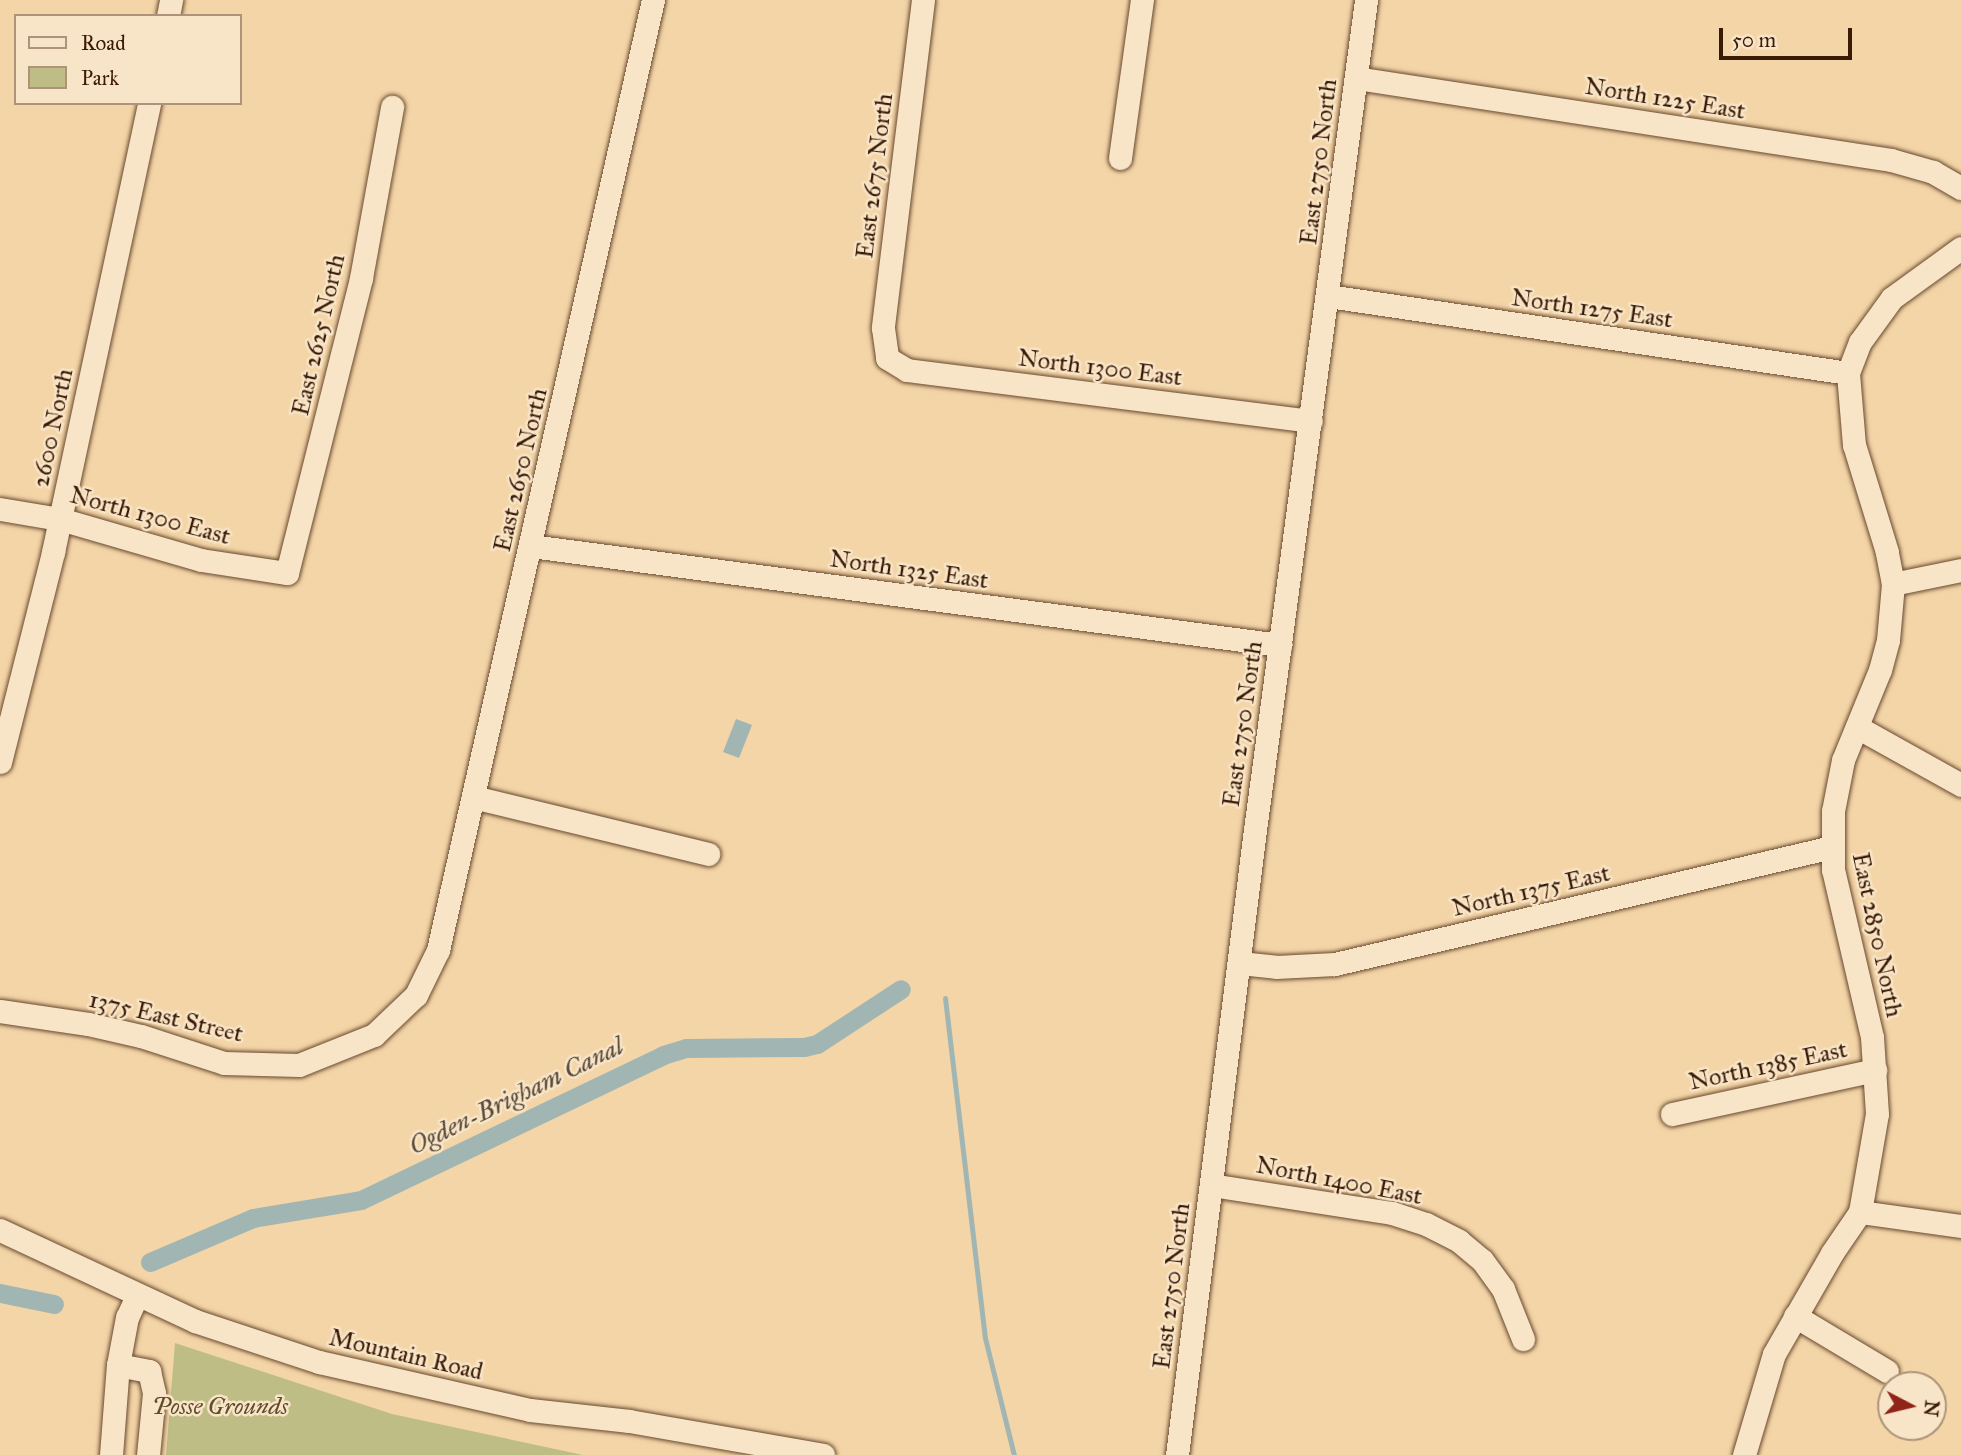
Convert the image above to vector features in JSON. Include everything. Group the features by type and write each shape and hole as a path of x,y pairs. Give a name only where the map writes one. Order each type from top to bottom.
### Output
{"street":[{"name":"East 2650 North","path":"438,950 653,0"},
{"name":"East 2675 North","path":"887,358 883,328 923,0"},
{"path":"1120,158 1142,0"},
{"name":"East 2750 North","path":"1177,1455 1280,645 1366,0"},
{"name":"North 1225 East","path":"1356,78 1891,160 1933,172 1961,188"},
{"name":"2600 North","path":"0,762 60,519 149,105"},
{"name":"East 2625 North","path":"287,573 361,278 392,107"},
{"name":"East 2850 North","path":"1744,1455 1774,1354 1860,1212 1877,1114 1872,1037 1833,870 1832,847 1836,787 1888,640 1893,584 1887,552 1854,445 1848,373 1860,342 1892,299 1961,248"},
{"name":"North 1275 East","path":"1328,296 1848,373"},
{"name":"North 1300 East","path":"887,358 907,370 1311,421"},
{"name":"North 1300 East","path":"0,509 60,519 201,560 287,573"},
{"name":"North 1325 East","path":"531,546 1280,645"},
{"path":"1893,584 1961,570"},
{"path":"1857,727 1961,785"},
{"path":"473,797 708,854"},
{"name":"North 1375 East","path":"1240,963 1286,967 1335,964 1832,847"},
{"name":"1375 East Street","path":"0,1011 88,1024 141,1036 223,1063 299,1065 374,1035 416,995 438,950"},
{"name":"North 1385 East","path":"1672,1114 1875,1070"},
{"name":"North 1400 East","path":"1211,1185 1392,1213 1426,1224 1459,1241 1482,1260 1503,1289 1523,1339"},
{"path":"1860,1212 1961,1226"},
{"name":"Mountain Road","path":"0,1230 137,1296 255,1343 318,1362 431,1390 530,1410 629,1421 823,1455"},
{"path":"111,1455 118,1364 127,1317 137,1296"},
{"path":"1795,1316 1886,1371"},
{"path":"118,1364 149,1371 154,1393 148,1455"}],"green space":[{"name":"Posse Grounds","path":"175,1343 392,1414 583,1455 166,1455"}],"shaded area":[{"path":"736,719 752,725 739,758 723,752"}],"waterway":[{"name":"Ogden-Brigham Canal","path":"150,1262 253,1218 361,1200 663,1055 686,1048 804,1047 817,1044 901,989"},
{"path":"945,998 985,1338 1014,1455"},
{"name":"Ogden-Brigham Canal","path":"0,1293 54,1304"}]}
